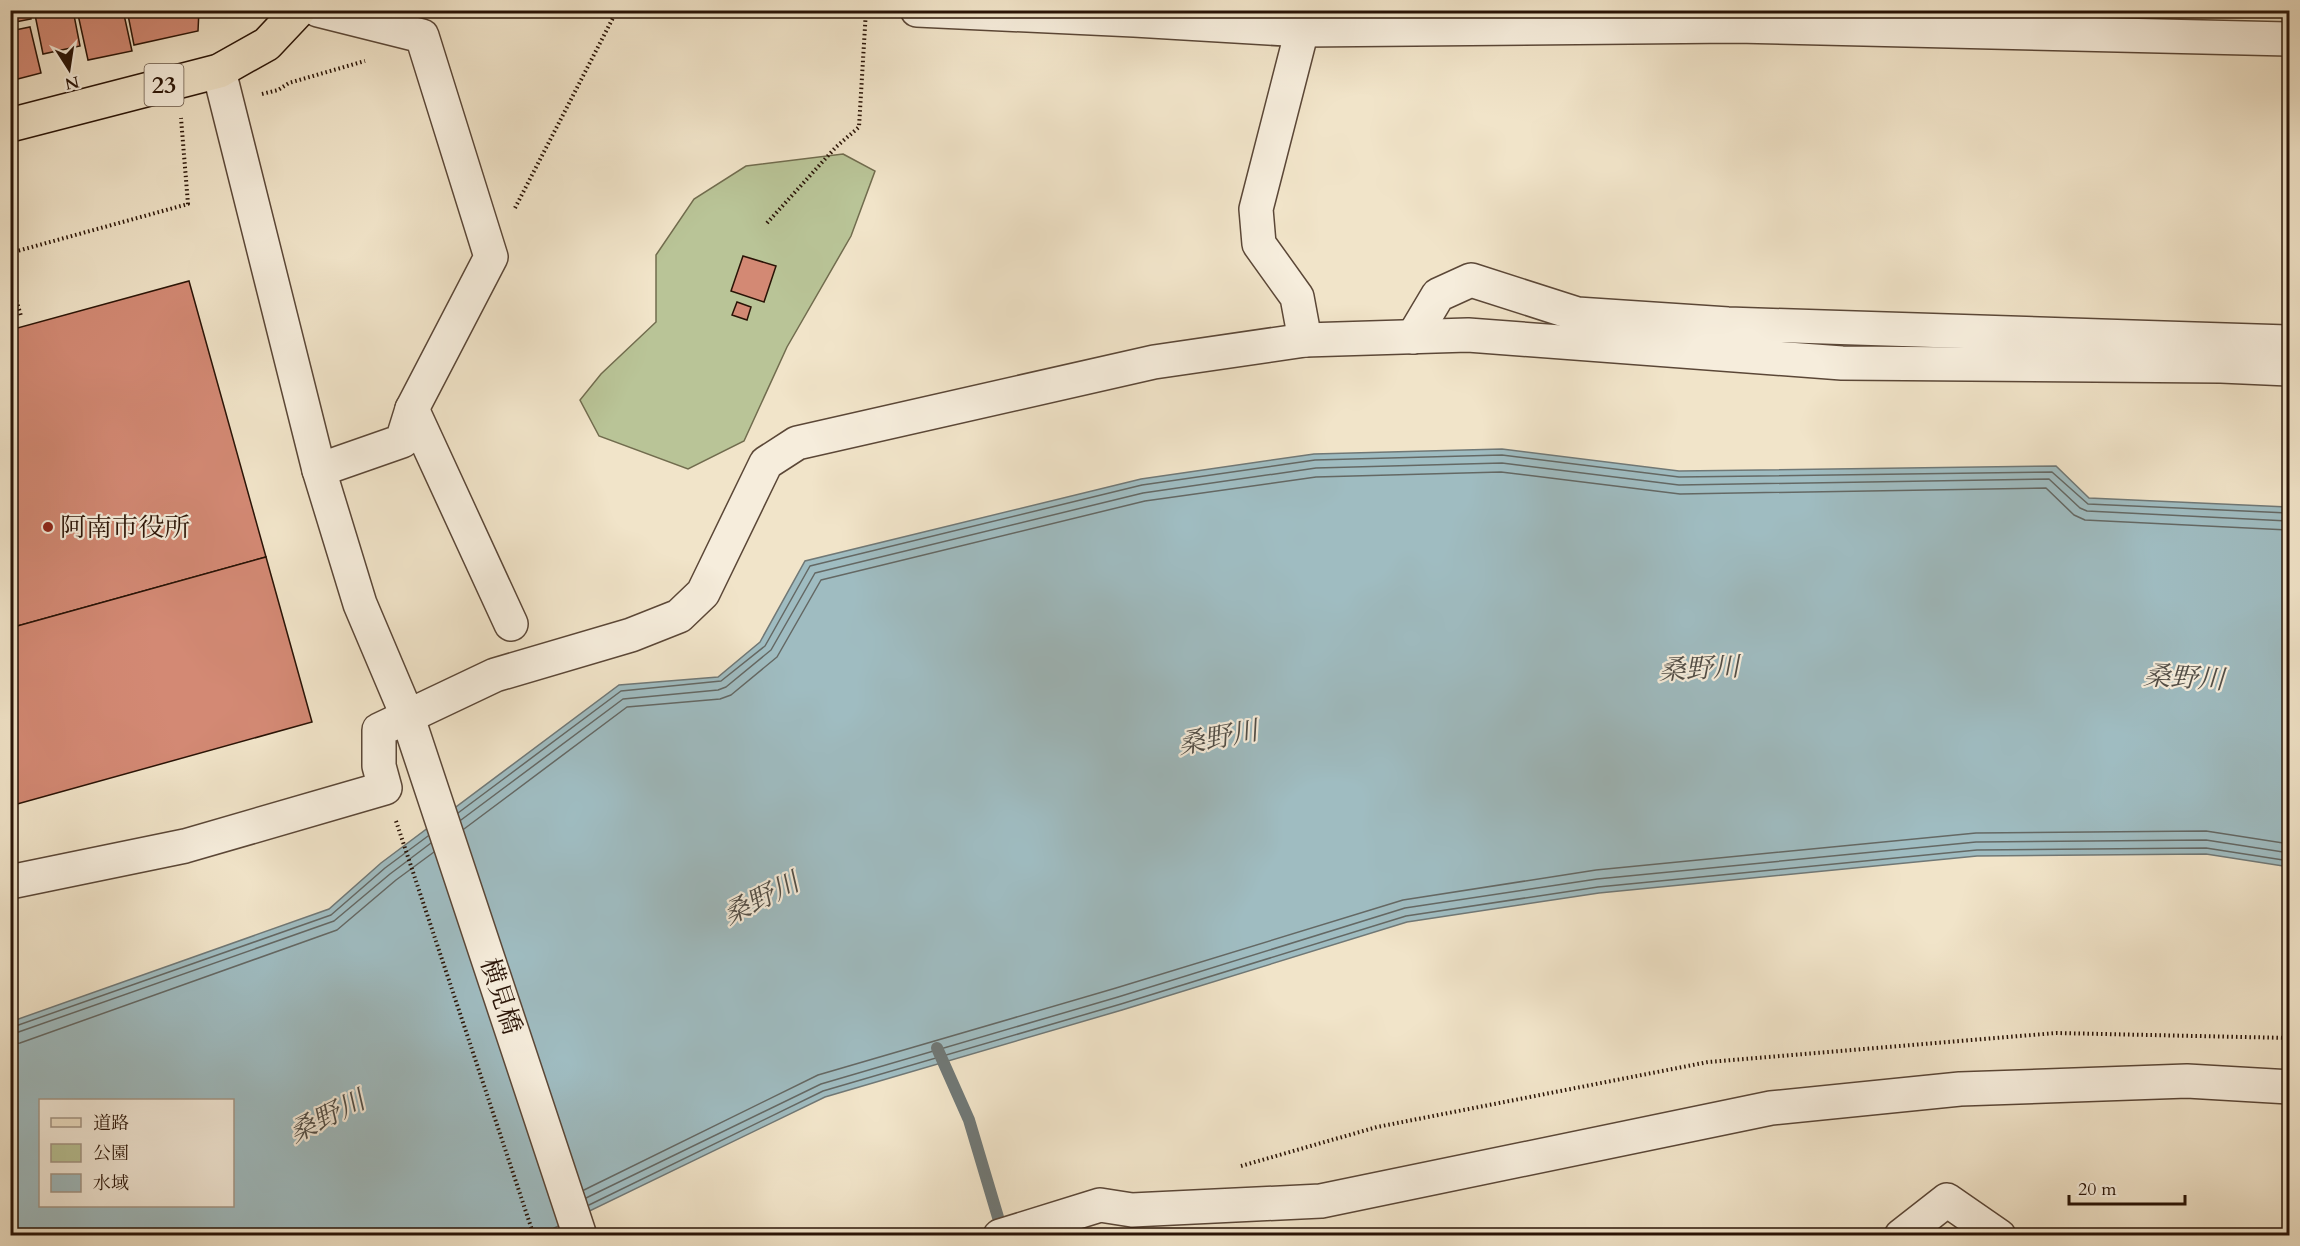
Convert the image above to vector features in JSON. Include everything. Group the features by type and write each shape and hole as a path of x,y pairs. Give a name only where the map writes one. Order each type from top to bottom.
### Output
{"main road":[{"name":"23","path":"10,125 219,71 267,44 299,10"}],"street":[{"path":"318,10 422,36 491,257 412,409 402,441 319,470"},
{"path":"917,10 1134,20 1724,26 1933,20 2289,39"},
{"path":"1303,20 1256,209 1259,244 1297,297 1305,340"},
{"name":"横見橋","path":"219,71 319,470 360,604 407,715 422,757 580,1236"},
{"path":"1413,337 1438,295 1471,280 1577,314 1728,324 2289,342"},
{"path":"10,882 185,846 384,788 379,766 379,730 495,675 631,635 679,616 703,592 766,462 797,443 1154,362 1305,340 1468,335 1842,363 2221,366 2289,369"},
{"path":"412,409 511,624"},
{"path":"1000,1236 1100,1205 1132,1210 1322,1201 1771,1108 1960,1089 2187,1081 2289,1087"},
{"path":"1901,1236 1947,1200 1999,1236"}],"path":[{"path":"491,257 537,162 617,10"},
{"path":"767,223 836,147 859,127 866,10"},
{"path":"227,104 278,90 289,82 371,60"},
{"path":"10,253 188,204 180,115 173,83"},
{"path":"10,279 21,316"},
{"path":"395,820 534,1236"}],"green space":[{"path":"843,154 875,171 851,236 787,347 744,441 688,469 599,436 580,400 601,374 656,322 656,255 694,199 746,166"}],"water":[{"name":"桑野川","path":"1502,449 1679,471 2056,466 2089,498 2289,507 2289,867 2206,854 1977,856 1599,893 1407,922 1122,1010 825,1097 540,1235 11,1235 10,1022 329,909 381,863 619,685 718,677 760,642 805,561 1141,479 1314,454"}],"building":[{"path":"10,10 29,10 31,19 10,23"},
{"path":"34,10 73,10 80,46 43,54"},
{"path":"77,10 123,10 132,51 88,60"},
{"path":"127,10 199,10 198,31 134,45"},
{"path":"30,27 41,73 10,81 10,31"},
{"path":"743,256 776,266 764,302 731,291"},
{"path":"189,281 266,557 10,628 10,330"},
{"path":"737,302 751,307 747,320 732,315"},
{"path":"266,557 312,722 10,806 10,628"}],"waterway":[{"path":"937,1048 969,1120 1003,1234"}],"place":[{"name":"阿南市役所","path":"48,527"}]}
